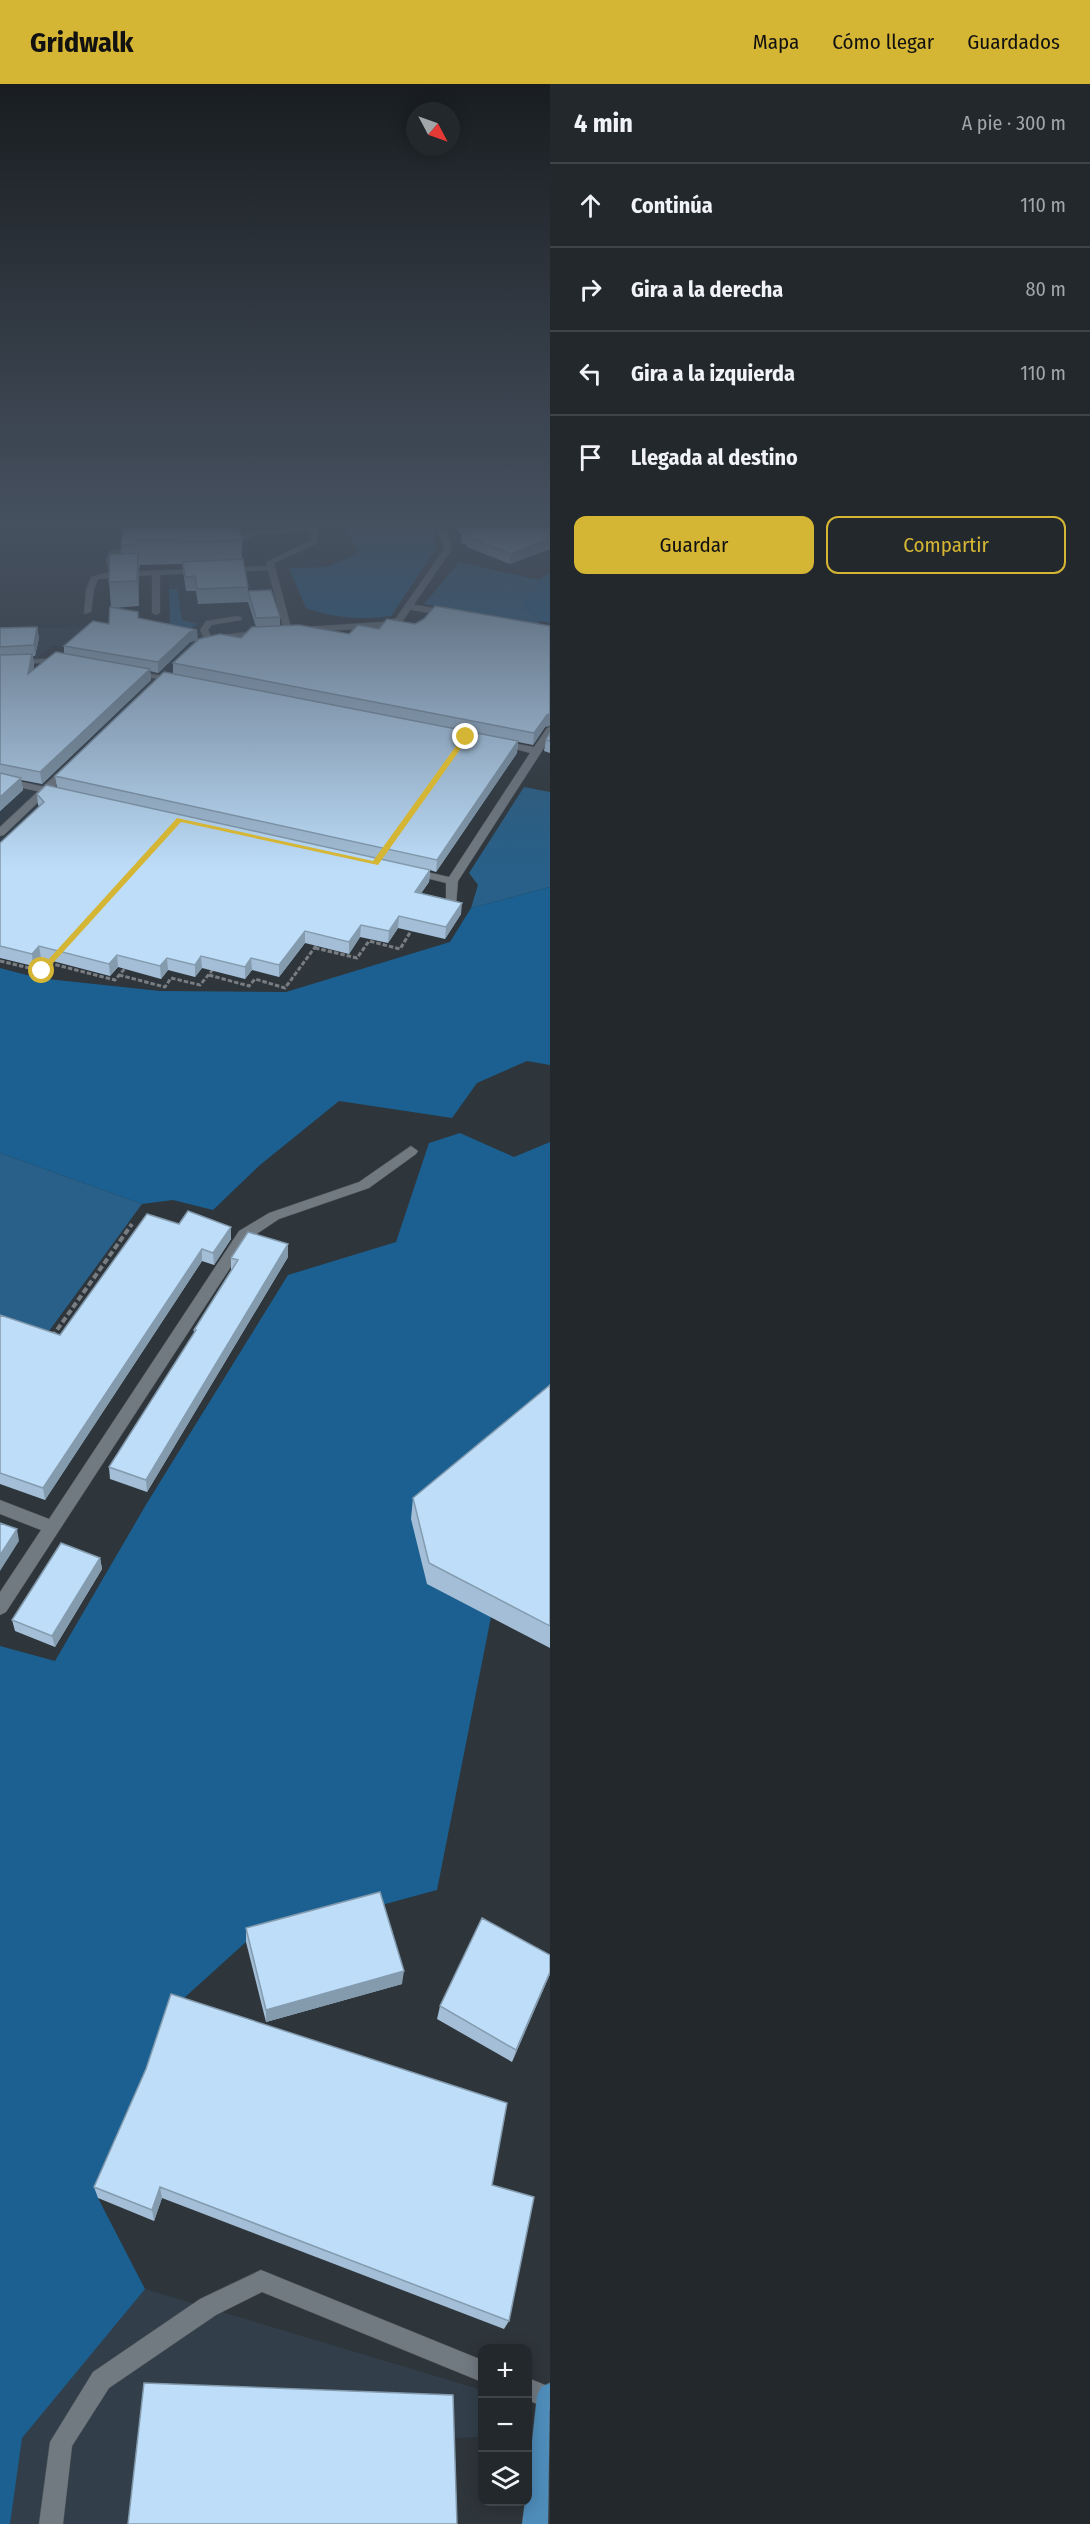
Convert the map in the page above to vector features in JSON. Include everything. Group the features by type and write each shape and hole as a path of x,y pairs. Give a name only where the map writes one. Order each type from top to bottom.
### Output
{"main road":[{"path":"535,2524 550,2397"}],"street":[{"path":"450,905 452,881 550,730"},
{"path":"486,741 537,750"},
{"path":"0,833 77,761"},
{"path":"0,780 68,795"},
{"path":"398,869 452,881"},
{"path":"0,1607 244,1235 292,1209 364,1185 411,1151"},
{"path":"0,1507 51,1527"}],"lane":[{"path":"0,663 57,659 76,662"},
{"path":"118,670 165,678"},
{"path":"51,2524 61,2442 101,2380 208,2307 261,2281 478,2369"},
{"path":"532,2391 550,2397"}],"path":[{"path":"315,948 357,958 369,941 400,949 419,919"},
{"path":"209,975 249,986 255,980 285,988 321,939"},
{"path":"0,960 42,971 57,955"},
{"path":"49,963 115,980 127,966"},
{"path":"119,975 165,987 171,978 200,985 216,966"},
{"path":"46,1346 132,1224"},
{"path":"42,1334 52,1337"}],"shaded area":[{"path":"0,642 96,642 92,653 53,645 0,688"},
{"path":"155,642 274,642 0,856 0,808 33,777"},
{"path":"524,787 550,792 550,887 471,908 478,885 469,873"},
{"path":"550,887 550,1065 527,1061 477,1083 452,1118 339,1101 260,1165 213,1210 173,1200 142,1204 0,1153 0,968 38,978 160,991 286,992 450,942 471,908"},
{"path":"460,1133 514,1157 550,1142 550,1403 491,1617 437,1890 246,1942 173,2008 98,2198 145,2289 22,2438 10,2524 0,2524 0,1646 55,1661 147,1503 288,1275 396,1242 429,1143"},
{"path":"0,1153 142,1204 49,1331 0,1315"},
{"path":"0,2231 145,2289 478,2389 478,2437 449,2438 452,2524 0,2524"}],"building":[{"path":"0,642 35,642 34,645 0,647"},
{"path":"69,642 179,642 158,662 64,646"},
{"path":"196,642 550,642 550,714 534,733 173,663"},
{"path":"56,652 150,669 40,772 0,764 0,655 32,654 28,674"},
{"path":"164,672 518,741 437,860 55,776"},
{"path":"0,773 21,778 0,797"},
{"path":"46,785 430,870 415,892 462,903 446,927 399,916 389,931 361,925 349,942 305,931 279,965 251,958 245,967 201,956 195,965 167,958 160,966 117,955 109,964 39,946 32,954 0,946 0,843 44,802 37,794"},
{"path":"188,1211 231,1227 213,1253 202,1249 43,1488 0,1473 0,1315 60,1335 147,1214 179,1224"},
{"path":"248,1232 288,1244 146,1480 109,1467 238,1260 231,1258"},
{"path":"550,1385 550,1626 429,1563 413,1498"},
{"path":"0,1523 17,1529 0,1555"},
{"path":"61,1543 100,1558 52,1636 12,1620"},
{"path":"380,1892 404,1971 266,2010 246,1928"},
{"path":"482,1918 550,1955 550,1972 516,2050 440,2006"},
{"path":"171,1994 507,2103 492,2185 534,2197 509,2321 160,2187 152,2210 94,2187 146,2069"},
{"path":"144,2383 453,2395 457,2524 128,2524"}],"route":[{"path":"42,971 180,820 375,864 466,737"}]}
